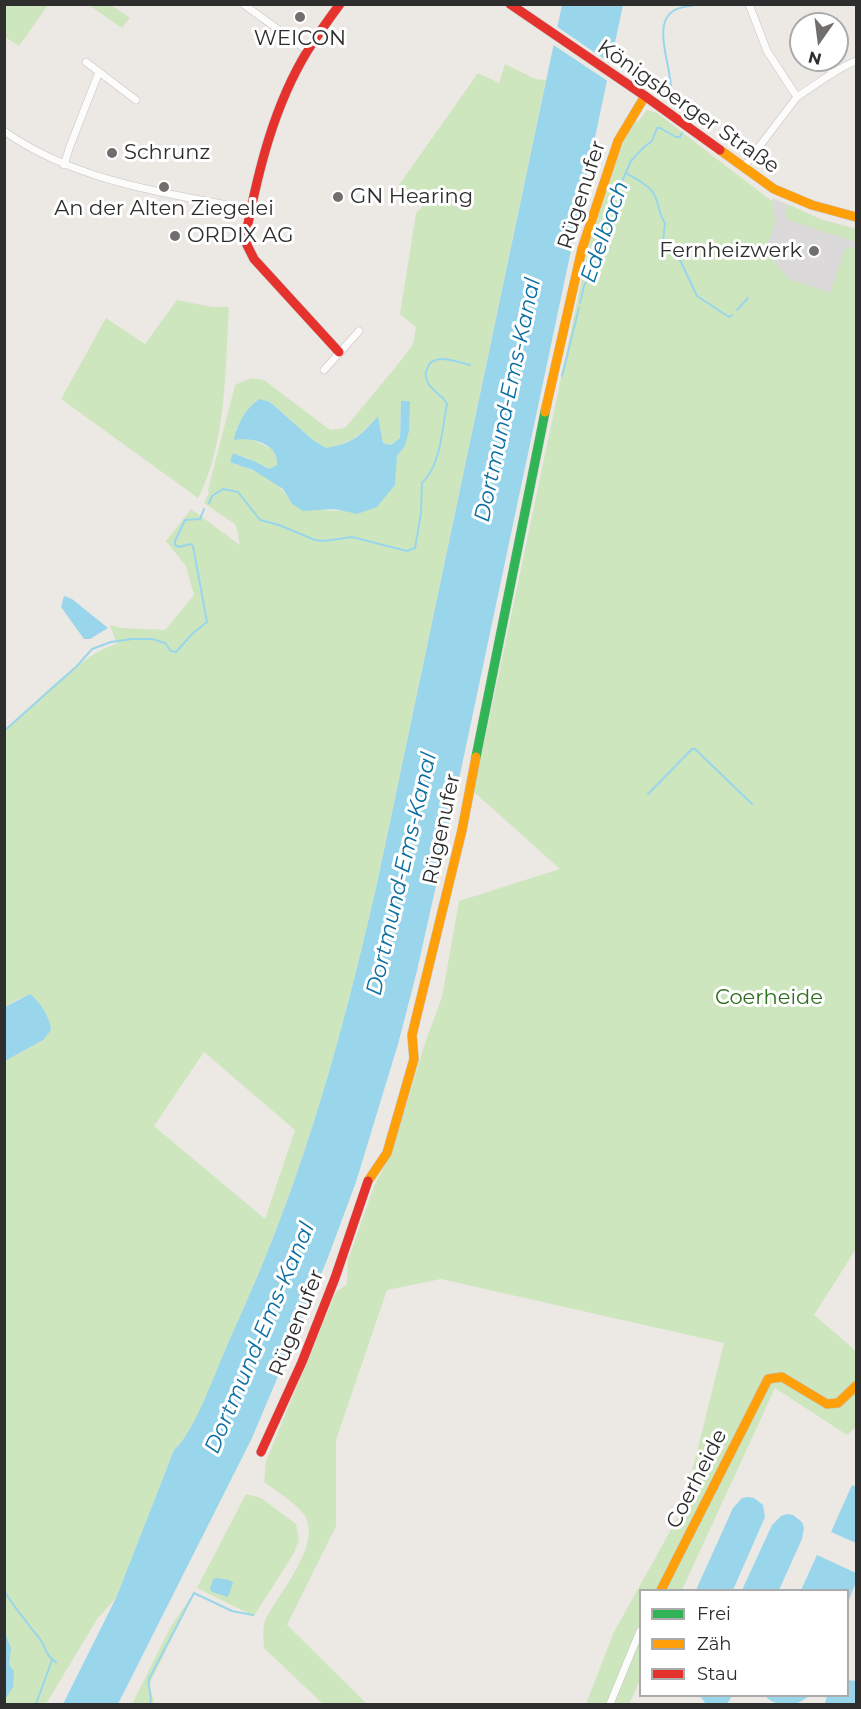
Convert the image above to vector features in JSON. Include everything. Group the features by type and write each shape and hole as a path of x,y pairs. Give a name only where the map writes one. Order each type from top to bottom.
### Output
{"street":[{"path":"243,4 308,51"},
{"path":"339,352 254,259 247,245 246,234 263,157 281,105 308,51 340,4"},
{"name":"Königsberger Straße","path":"510,4 645,96 743,168 787,196 812,206 856,217"},
{"path":"749,4 767,51 797,97"},
{"path":"743,168 797,97 832,73 856,61"},
{"path":"86,62 136,100"},
{"path":"64,165 99,72"},
{"name":"Rügenufer","path":"261,1452 302,1362 335,1278 366,1184 387,1153 410,1079 415,1055 411,1042 412,1035 462,830 537,445 582,249 618,141 645,96"},
{"path":"4,130 33,150 87,173 181,197 250,208"},
{"path":"324,370 359,331"},
{"name":"Coerheide","path":"662,1589 768,1379 782,1377 827,1404 838,1402 856,1386"},
{"path":"610,1704 639,1633"}],"shaded area":[{"path":"773,198 820,219 856,229 856,250 850,248 833,299 747,270"}],"green space":[{"path":"5,4 48,5 19,46 5,37"},
{"path":"89,5 111,5 130,18 122,28"},
{"path":"505,64 535,79 546,80 378,879 343,1023 315,1118 283,1212 260,1270 202,1405 188,1432 174,1450 116,1598 97,1619 46,1704 4,1704 5,1061 43,1040 20,998 5,1007 4,733 42,696 89,657 117,644 110,625 122,628 165,630 194,595 186,566 166,541 191,509 240,545 236,525 204,503 209,493 235,385 251,378 264,380 330,430 345,428 403,358 413,344 416,327 400,314 416,213 425,204 399,185 478,73 499,83","holes":["401,401 410,402 405,446 397,456 394,485 377,507 352,513 292,504 274,483 258,473 231,462 234,453 269,469 277,465 274,450 235,430 242,421 270,402 313,440 326,448 343,444 355,437 378,416 383,443 391,445 400,438","204,1052 295,1130 265,1219 154,1126"]},
{"path":"647,110 657,113 773,202 775,221 767,247 768,254 789,279 830,293 846,246 856,250 856,1249 814,1315 856,1351 856,1427 847,1435 775,1388 682,1589 639,1589 639,1682 629,1704 586,1704 614,1632 683,1508 724,1343 441,1279 387,1290 336,1440 336,1526 287,1625 367,1704 323,1704 264,1648 265,1621 298,1567 308,1537 308,1523 301,1511 264,1482 266,1461 336,1292 347,1284 348,1260 374,1186 391,1154 424,1046 442,997 459,901 560,869 474,792 590,240 622,145 635,120 638,122"},
{"path":"790,205 820,219 856,229 856,242 787,220 786,208"},
{"path":"177,300 212,307 229,307 223,405 215,454 198,498 61,399 106,318 145,344"},
{"path":"246,1494 261,1498 296,1524 299,1540 294,1553 254,1616 197,1588"},
{"path":"196,1589 149,1685 154,1702 152,1704 132,1704 170,1628"}],"water":[{"name":"Dortmund-Ems-Kanal","path":"562,5 623,5 444,850 398,1044 356,1182 327,1260 252,1438 118,1704 63,1704 116,1598 174,1450 188,1432 202,1405 260,1270 300,1165 329,1071 378,879"},
{"path":"260,399 270,402 313,440 326,448 356,438 378,416 383,443 391,445 400,438 401,401 410,401 409,431 405,446 397,456 395,485 377,507 357,514 334,509 303,511 292,504 283,489 253,470 230,462 233,453 269,469 277,465 274,451 263,443 234,440 243,417"},
{"path":"64,596 72,599 108,628 90,639 84,639 61,607"},
{"path":"30,994 44,1010 51,1030 43,1040 5,1061 5,1007"},
{"path":"852,1485 856,1487 856,1543 831,1532"},
{"path":"742,1498 754,1498 763,1505 765,1517 733,1589 696,1589 733,1508"},
{"path":"793,1515 802,1522 804,1528 802,1539 779,1589 742,1589 772,1525 781,1516"},
{"path":"817,1555 856,1573 856,1582 849,1600 849,1589 801,1589"},
{"path":"213,1579 230,1580 233,1583 228,1597 212,1592 210,1589"},
{"path":"5,1633 11,1648 9,1665 14,1671 13,1687 4,1704"},
{"path":"849,1680 856,1681 856,1704 825,1704 827,1697 849,1697"},
{"path":"701,1697 731,1697 727,1704 706,1704"},
{"path":"766,1697 808,1697 787,1705"}],"pier":[{"path":"556,26 613,65 609,82 552,44"}],"waterway":[{"name":"Edelbach","path":"691,120 694,114 671,92 663,37 667,18 673,11 701,4"},
{"name":"Edelbach","path":"580,303 584,286 593,268 594,250 631,161 652,141 657,128 676,137 680,137 682,133"},
{"path":"626,173 646,185 654,194 665,223 663,242 667,252 680,260 697,296 729,317 732,315"},
{"path":"737,310 748,298"},
{"name":"Edelbach","path":"562,376 579,308"},
{"name":"Edelbach","path":"209,503 212,496 223,489 238,492 260,520 315,540 352,537 407,551 415,548 421,513 422,483 437,457 447,404 428,383 426,371 434,360 439,359 470,365"},
{"name":"Edelbach","path":"4,731 77,666 92,649 111,642 152,639 165,643 171,651 176,652 193,633 207,622 193,546 190,544 180,547 175,545 185,520 200,519 204,509"},
{"path":"648,794 692,749 695,749 752,804"},
{"path":"4,1591 40,1639 50,1657 56,1662"},
{"path":"150,1704 149,1679 194,1593 232,1611 253,1615"},
{"path":"36,1704 52,1660"}],"traffic: fast":[{"path":"476,757 545,412"}],"traffic: slow":[{"path":"545,412 582,249 618,141 645,96"},
{"path":"720,150 774,189 812,205 856,217"},
{"path":"368,1181 387,1153 414,1059 412,1035 462,830 476,757"},
{"path":"662,1589 768,1379 782,1377 827,1404 838,1403 856,1386"}],"traffic: jam":[{"path":"339,352 254,259 247,245 246,234 262,163 286,93 308,50 340,4"},
{"path":"510,4 720,150"},
{"path":"261,1452 302,1362 335,1278 368,1181"}],"place":[{"name":"WEICON","path":"300,17"},
{"name":"Schrunz","path":"112,153"},
{"name":"An der Alten Ziegelei","path":"164,187"},
{"name":"GN Hearing","path":"338,197"},
{"name":"ORDIX AG","path":"175,236"},
{"name":"Fernheizwerk","path":"814,251"}]}
